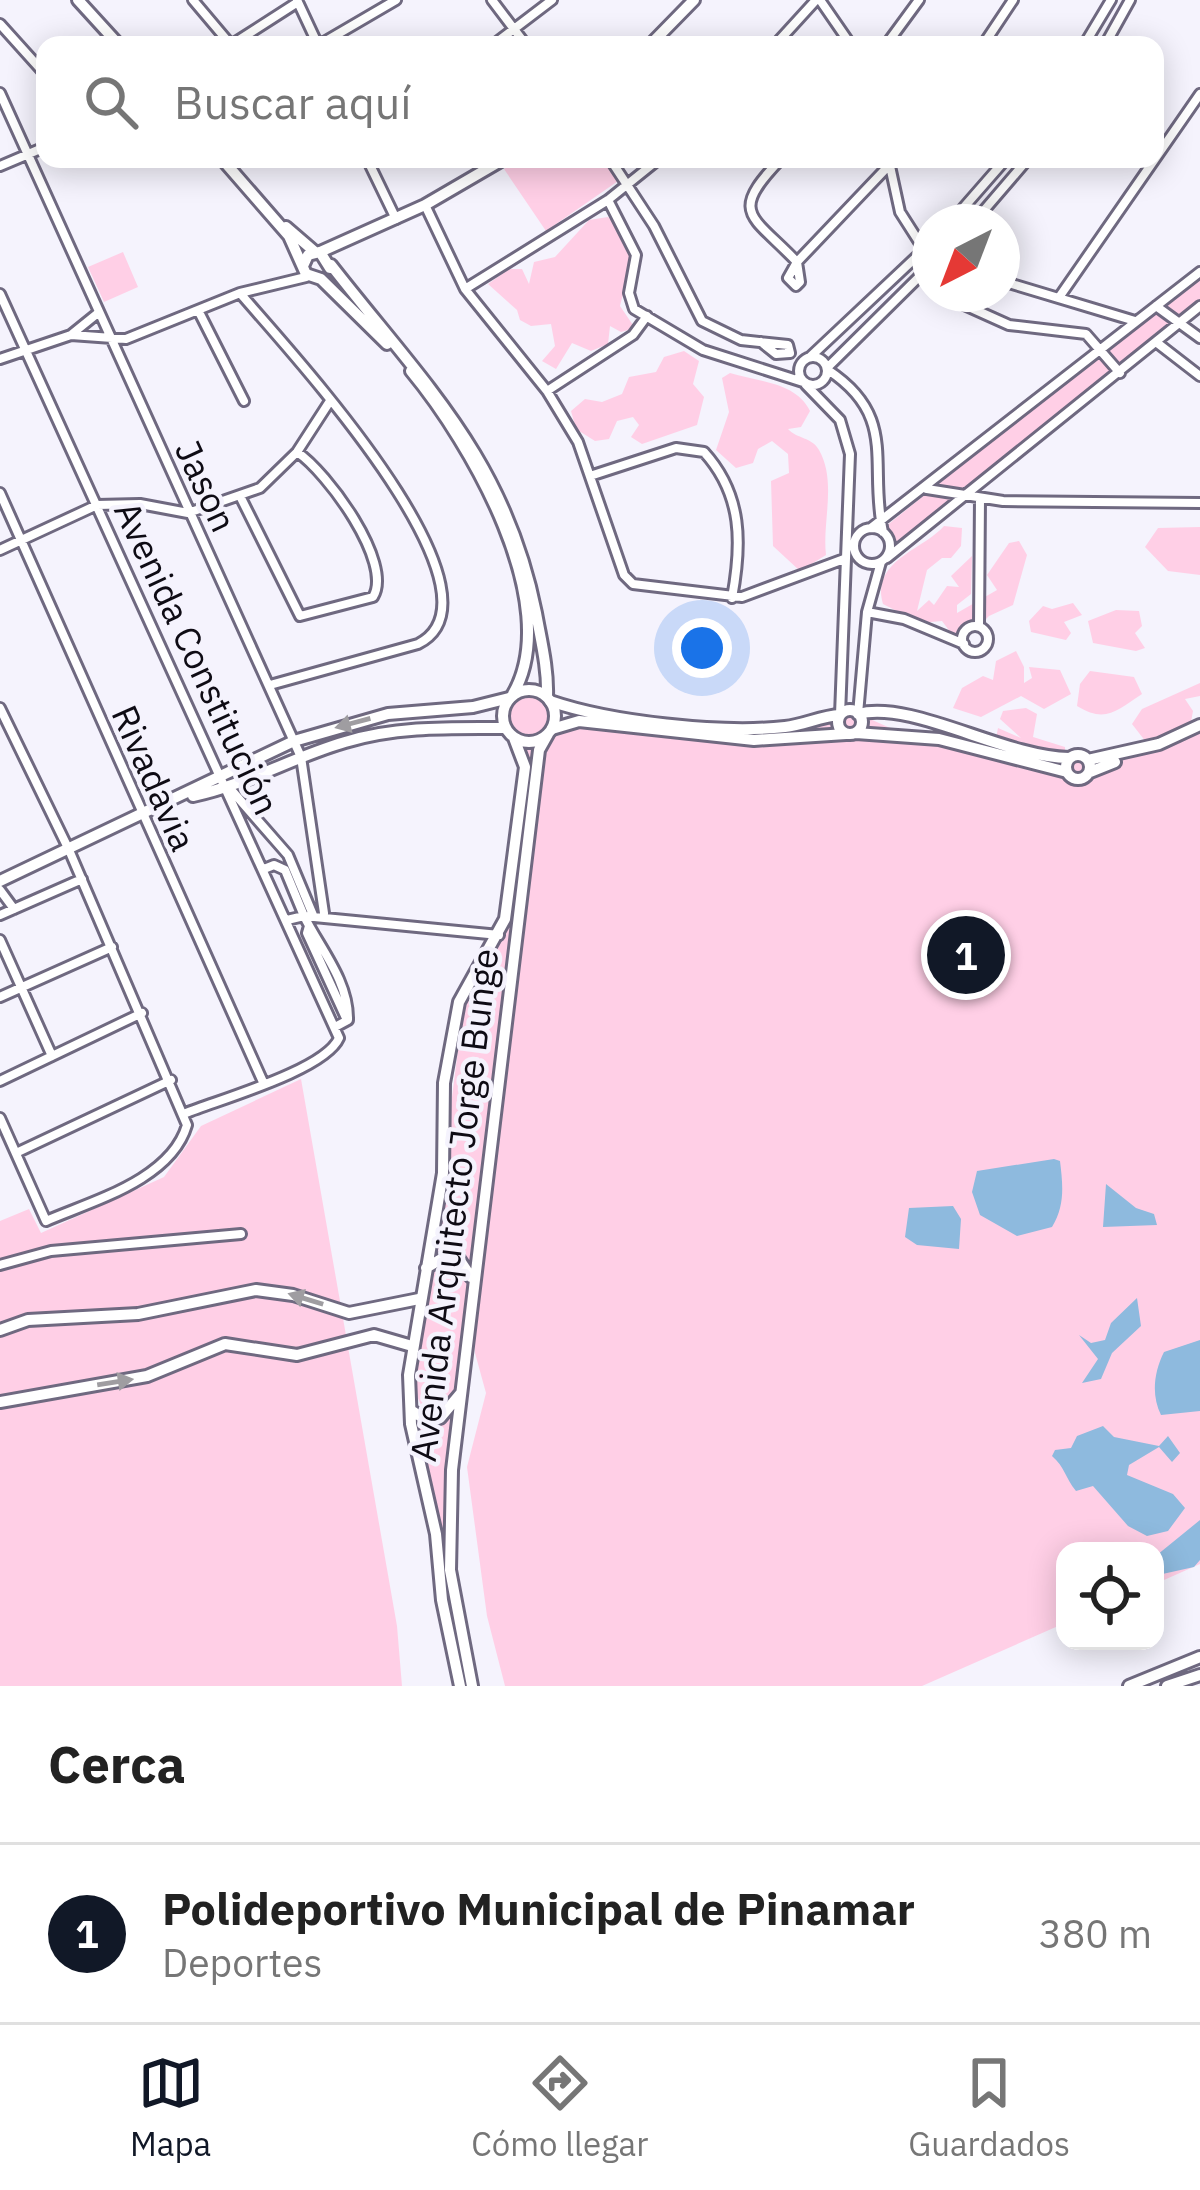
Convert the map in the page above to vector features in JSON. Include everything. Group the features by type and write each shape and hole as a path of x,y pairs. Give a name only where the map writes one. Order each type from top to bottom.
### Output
{"main road":[{"path":"78,0 111,36"},
{"path":"659,36 694,0"},
{"path":"230,168 272,214 330,264 452,412 484,466 517,539 543,650 550,731"},
{"path":"318,252 425,205 489,168"},
{"path":"272,214 311,274 379,334 445,416 498,514 527,620 526,665 502,712 510,733"},
{"path":"311,274 330,264 351,240"},
{"path":"311,274 318,252"},
{"path":"0,885 294,742 388,714 463,707 530,689 582,711 720,726 786,727 840,715 903,713 1068,765 1077,779 1089,766 1200,730"},
{"path":"463,707 464,728"},
{"path":"388,714 392,733"},
{"path":"851,733 862,723 858,714"},
{"path":"840,715 838,727 851,733"},
{"path":"178,799 229,789 301,757 392,733 464,728 536,741 569,721 754,740 851,733 939,739 1068,765"},
{"name":"Avenida Arquitecto Jorge Bunge","path":"472,1686 450,1570 452,1470 538,750 550,731"},
{"name":"Avenida Arquitecto Jorge Bunge","path":"460,1686 409,1407 412,1346 443,1173 444,1083 459,1002 501,934 525,767 510,733"},
{"path":"1068,765 1076,754 1089,766"},
{"path":"424,1269 434,1260 459,1259 472,1280"},
{"path":"0,1330 28,1320 138,1314 256,1290 292,1294 350,1312 419,1299"},
{"path":"0,1402 147,1376 225,1344 297,1355 374,1335 412,1346"},
{"path":"409,1407 424,1419 440,1418 463,1390"},
{"path":"1129,1686 1200,1657"},
{"path":"1167,1686 1200,1675"}],"street":[{"path":"193,0 223,36"},
{"path":"334,36 396,0"},
{"path":"492,0 519,36"},
{"path":"506,36 552,0"},
{"path":"784,36 818,0 844,36"},
{"path":"893,36 919,0"},
{"path":"989,36 1013,0"},
{"path":"1089,36 1111,0"},
{"path":"1110,36 1130,0"},
{"path":"244,36 297,1 314,36"},
{"path":"0,24 36,64"},
{"name":"Jason","path":"0,93 301,757 314,915"},
{"path":"1164,149 1200,94"},
{"path":"0,166 36,151"},
{"path":"371,168 396,218"},
{"path":"617,168 702,321 727,336 761,342"},
{"path":"465,289 608,200 649,168"},
{"path":"772,168 751,190 748,202 754,218 797,262 885,168"},
{"path":"893,168 900,212 912,234"},
{"path":"967,204 998,168"},
{"path":"989,204 1020,168"},
{"path":"1060,296 1151,168"},
{"path":"608,200 636,255 631,304 703,350 804,384 818,385 828,368 912,280"},
{"path":"425,205 465,289 547,391 578,442 624,574 633,584 732,598 756,594 844,559 884,560 1200,306"},
{"path":"844,559 871,528 882,527 1200,272"},
{"path":"71,335 111,341 240,293 311,274"},
{"path":"840,715 849,442 833,410 804,384 799,370 912,276"},
{"path":"1020,286 1137,321"},
{"path":"240,293 331,401 416,522 442,589 442,622 418,644 270,685"},
{"name":"Avenida Constitución","path":"0,294 335,1027 336,1046 263,1082"},
{"path":"1156,306 1200,338"},
{"path":"199,312 244,401"},
{"path":"980,312 1009,325 1086,334 1120,373"},
{"path":"0,359 71,335 98,313"},
{"path":"547,391 633,334 646,316"},
{"path":"1156,342 1200,376"},
{"path":"810,357 863,401 876,425 882,527 890,544 867,612 858,714"},
{"path":"0,550 98,505 140,504 188,513 240,496 270,482 331,401"},
{"path":"590,476 676,448 704,452 725,480 737,516 740,555 732,598"},
{"path":"240,496 300,616 374,597 381,581 352,517 320,470 297,452"},
{"path":"927,489 980,499 1200,503"},
{"name":"Rivadavia","path":"0,493 140,816 263,1082"},
{"path":"867,612 904,619 974,651 985,647 987,635 979,626 980,499"},
{"path":"854,543 864,563"},
{"path":"964,644 967,629 979,626"},
{"path":"0,708 186,1113 184,1135 152,1171 46,1222 0,1118"},
{"path":"229,789 247,802 288,855 314,915 309,926 317,930 348,1005 348,1020 335,1027"},
{"path":"264,869 285,870 314,915"},
{"path":"0,915 82,879"},
{"path":"0,885 14,909"},
{"path":"287,920 314,915 501,934"},
{"path":"0,940 52,1056"},
{"path":"0,997 112,947"},
{"path":"0,1081 142,1013"},
{"path":"16,1153 171,1080"},
{"path":"186,1113 263,1082"},
{"path":"0,1265 50,1252 241,1234"}],"shaded area":[{"path":"612,168 621,179 546,231 504,169"},
{"path":"608,217 627,237 630,248 620,306 635,328 621,332 610,326 608,344 591,351 572,343 556,369 542,361 555,346 551,324 531,326 520,320 517,310 488,284 509,269 522,269 529,284 534,262 555,257 589,220"},
{"path":"123,252 138,287 104,302 88,267"},
{"path":"1200,272 1200,307 894,549 895,537 885,527"},
{"path":"684,351 699,361 693,384 704,397 697,425 642,444 631,437 639,425 633,417 617,421 609,439 595,441 576,429 571,411 585,399 602,402 622,394 629,377 656,372 664,357"},
{"path":"730,373 786,389 810,411 801,427 788,429 816,446 824,462 826,555 800,571 773,546 771,481 789,473 788,454 772,441 758,449 753,463 736,468 716,450 729,412 722,378"},
{"path":"944,526 962,528 961,546 951,558 942,558 927,570 917,611 929,600 934,605 947,586 959,587 951,576 972,556 971,594 957,605 957,613 997,590 987,575 1009,543 1019,541 1027,555 1013,605 989,616 969,636 954,637 942,621 920,623 883,604 881,589 891,567"},
{"path":"1200,527 1200,575 1168,571 1145,547 1158,528"},
{"path":"1073,603 1082,615 1064,622 1071,633 1066,640 1031,632 1029,621 1043,606 1052,609"},
{"path":"1116,610 1139,611 1142,626 1135,633 1145,648 1136,651 1093,643 1088,621"},
{"path":"1016,651 1024,667 1024,683 1032,678 1029,667 1060,670 1071,694 1044,709 1021,696 981,717 953,708 962,688 983,676 993,680 996,661"},
{"path":"1090,671 1134,677 1142,694 1111,713 1087,711 1077,706 1080,684"},
{"path":"1200,683 1200,696 1185,699 1193,711 1191,722 1174,735 1146,742 1132,724 1142,709"},
{"path":"529,695 544,702 551,717 544,732 529,739 514,732 507,717 514,702"},
{"path":"1026,708 1037,714 1033,737 1065,747 1065,752 1044,752 996,738 998,728 1021,738 1000,719 1003,711"},
{"path":"850,710 899,732 1031,764 1067,761 1076,754 1123,757 1200,725 1200,1564 1164,1580 1164,1542 1056,1542 1056,1627 922,1686 505,1686 487,1616 467,1467 486,1393 475,1353 472,1280 538,750 563,723 787,740"},
{"path":"520,744 538,744 470,1264 447,1251 432,1254 463,1011 469,991 505,933 529,770"},
{"path":"301,1079 397,1626 402,1686 0,1686 0,1221 29,1209 41,1233 164,1177 201,1126"},
{"path":"445,1262 460,1269 469,1283 459,1388 438,1413 430,1414 415,1387 416,1346 431,1268"},
{"path":"455,1415 447,1551 452,1618 466,1686 452,1641 418,1430 418,1424 440,1426"}],"water":[{"path":"1060,1161 1062,1196 1052,1227 1017,1236 980,1215 972,1192 977,1171"},
{"path":"1106,1184 1136,1208 1154,1214 1157,1225 1103,1227"},
{"path":"953,1206 961,1219 959,1249 917,1245 905,1237 909,1208"},
{"path":"1137,1298 1141,1326 1112,1353 1101,1379 1082,1383 1098,1359 1079,1335 1091,1343 1105,1340 1111,1323"},
{"path":"1200,1340 1200,1411 1161,1415 1155,1384 1164,1352"},
{"path":"1103,1426 1114,1437 1159,1446 1168,1436 1180,1453 1172,1462 1159,1447 1129,1465 1127,1475 1173,1494 1185,1508 1168,1531 1147,1536 1128,1526 1093,1486 1076,1491 1052,1456 1055,1450 1071,1448 1077,1436"},
{"path":"1200,1520 1200,1560 1194,1567 1164,1574 1164,1549"}],"place":[{"name":"Polideportivo Municipal de Pinamar","path":"966,955"}]}
